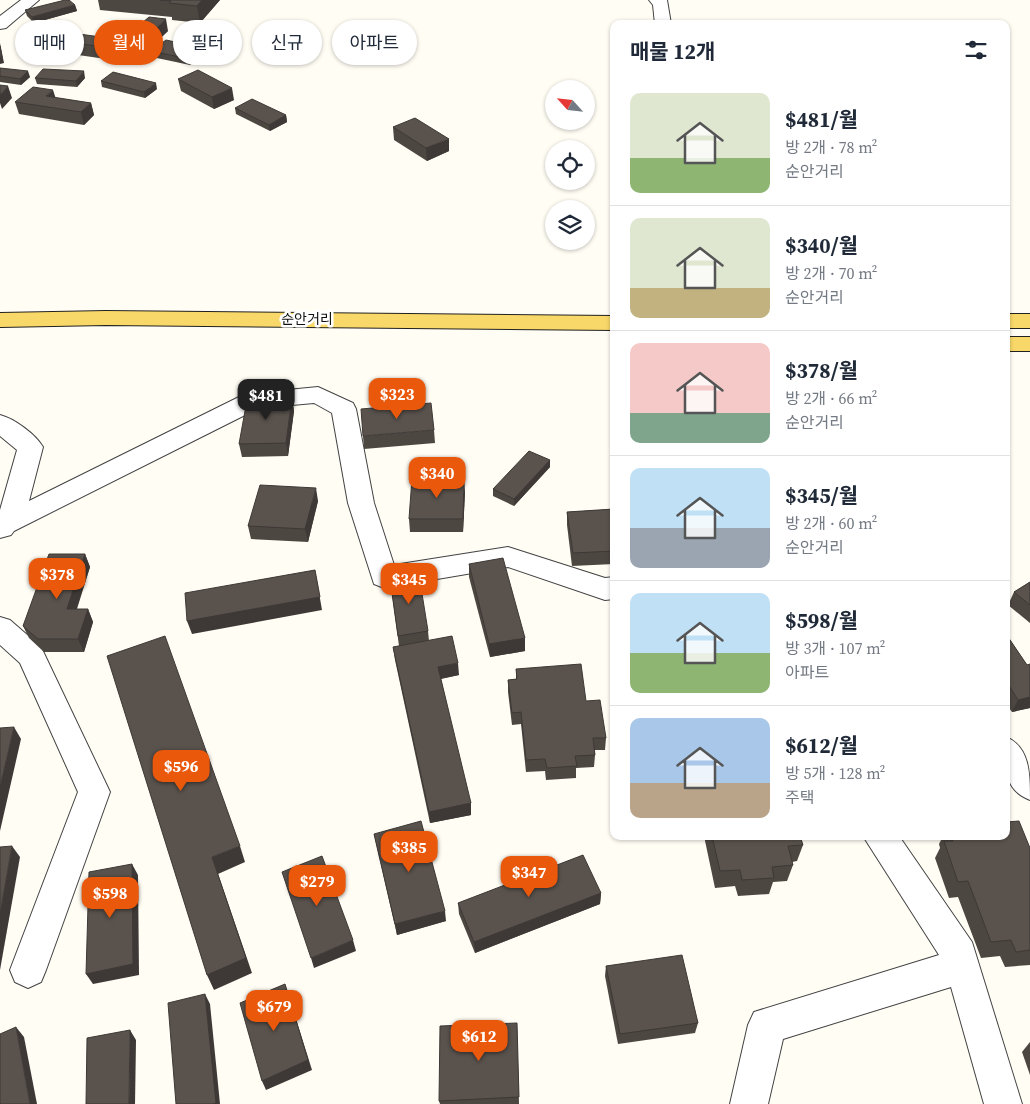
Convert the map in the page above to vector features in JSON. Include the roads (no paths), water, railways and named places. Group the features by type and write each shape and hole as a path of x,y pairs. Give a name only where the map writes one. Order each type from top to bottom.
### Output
{"main road":[{"name":"순안거리","path":"0,320 165,318 610,323"},
{"path":"1010,321 1030,321"},
{"path":"1010,344 1030,344"}],"street":[{"path":"0,24 31,0"},
{"path":"657,0 660,3 663,20"},
{"path":"2,526 254,400 318,395 344,409 361,503 384,576 508,557 606,589 610,588"},
{"path":"0,423 30,447 12,515 2,526"},
{"path":"0,628 31,655 94,792 28,970"},
{"path":"1010,756 1030,786"},
{"path":"883,840 959,954 1003,1104"},
{"path":"749,1104 767,1025 962,966"}]}
